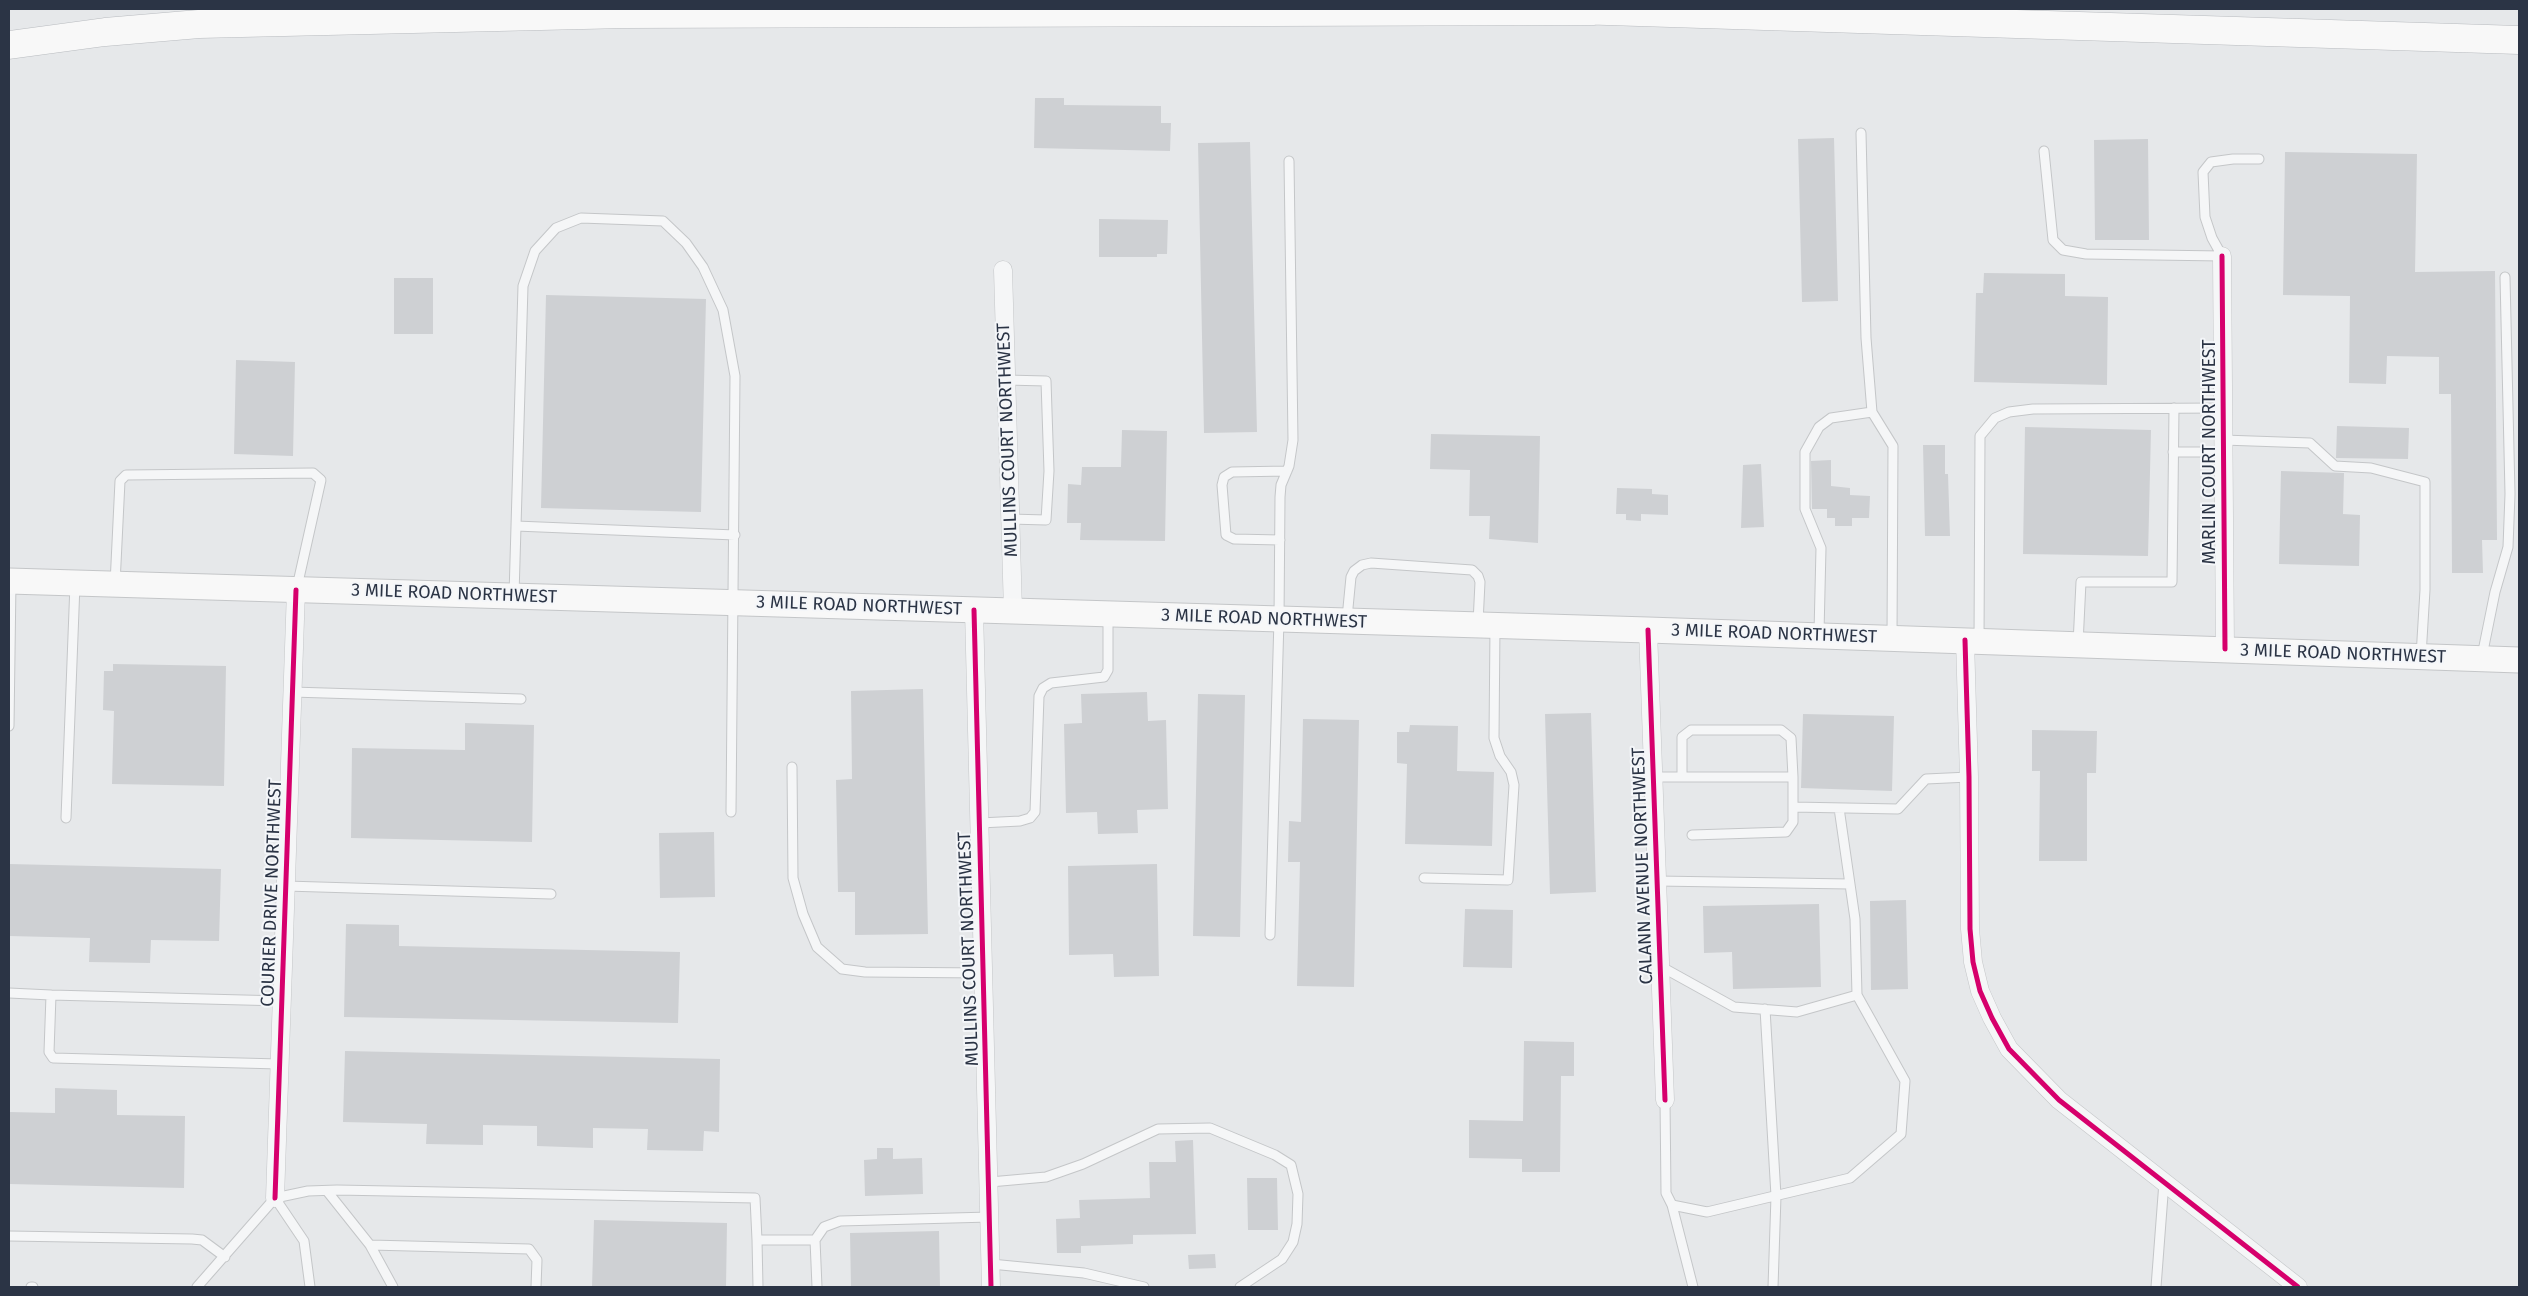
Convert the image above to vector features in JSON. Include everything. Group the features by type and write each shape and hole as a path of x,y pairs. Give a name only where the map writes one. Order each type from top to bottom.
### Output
{"highway":[{"path":"1532,9 2519,40"},
{"path":"9,45 97,33 199,24 626,14 1594,11"}],"main road":[{"name":"3 MILE ROAD NORTHWEST","path":"10,582 1648,630 2519,660"}],"street":[{"name":"MARLIN COURT NORTHWEST","path":"2222,256 2225,649"},
{"name":"MULLINS COURT NORTHWEST","path":"1002,270 1013,611"},
{"name":"COURIER DRIVE NORTHWEST","path":"275,1198 296,590"},
{"name":"MULLINS COURT NORTHWEST","path":"974,610 990,1182 991,1287"},
{"name":"CALANN AVENUE NORTHWEST","path":"1648,630 1665,1100"},
{"path":"1972,641 1969,777 1970,929 1973,962 1980,990 1992,1018 2009,1049 2059,1100 2298,1287"}],"lane":[{"path":"1861,133 1866,338 1872,412 1893,446 1892,638"},
{"path":"2044,151 2053,240 2063,250 2086,254 2222,256 2212,238 2205,217 2204,172 2211,162 2232,159 2259,159"},
{"path":"1270,935 1281,485 1287,471 1293,440 1289,161"},
{"path":"514,596 523,286 535,251 556,228 581,218 663,221 686,243 703,267 722,310 735,376 735,603 731,812"},
{"path":"2482,659 2495,592 2508,547 2515,494 2505,277"},
{"path":"1006,380 1046,381 1049,471 1046,520 1010,519"},
{"path":"2078,644 2081,582 2172,582 2174,408"},
{"path":"1972,641 1980,436 1995,418 2008,412 2033,409 2223,408"},
{"path":"1818,636 1821,548 1805,509 1805,452 1819,427 1831,418 1872,412"},
{"path":"2174,452 2223,446 2310,443 2335,466 2371,468 2425,482 2425,590 2421,657"},
{"path":"1280,540 1234,539 1226,535 1222,485 1224,476 1232,472 1287,471"},
{"path":"115,585 120,481 126,475 313,473 320,480 296,590"},
{"path":"516,526 735,534"},
{"path":"1347,622 1351,577 1354,571 1362,565 1371,563 1472,570 1480,582 1486,626 1494,738 1500,756 1511,772 1514,785 1508,880 1424,878"},
{"path":"9,726 10,582"},
{"path":"66,818 75,584"},
{"path":"980,823 1020,821 1030,818 1035,812 1039,696 1043,688 1051,683 1104,677 1108,670 1108,614"},
{"path":"292,692 521,699"},
{"path":"1682,777 1682,737 1691,730 1781,730 1791,738 1793,822 1786,832 1692,835"},
{"path":"792,767 793,878 803,914 817,947 842,969 866,972 984,973"},
{"path":"1653,777 1792,777"},
{"path":"1793,807 1898,809 1926,779 1969,777"},
{"path":"1672,1205 1707,1212 1850,1178 1900,1134 1905,1081 1857,995 1855,919 1839,808"},
{"path":"1657,881 1850,884"},
{"path":"286,886 551,894"},
{"path":"1660,966 1734,1007 1797,1012 1857,995"},
{"path":"9,993 282,1002"},
{"path":"51,995 48,1052 53,1058 279,1064"},
{"path":"1765,1009 1776,1196 1773,1287"},
{"path":"1665,1100 1666,1193 1672,1205 1693,1287"},
{"path":"990,1182 1046,1177 1083,1164 1158,1129 1210,1128 1275,1155 1291,1165 1298,1194 1298,1224 1294,1242 1282,1259 1240,1287"},
{"path":"2156,1287 2164,1182"},
{"path":"327,1190 370,1245 393,1287"},
{"path":"197,1287 275,1198 327,1190 755,1198 758,1287"},
{"path":"275,1198 304,1241 310,1287"},
{"path":"817,1287 815,1240 824,1227 840,1221 990,1217"},
{"path":"9,1236 192,1239 202,1240 225,1256"},
{"path":"757,1240 815,1240"},
{"path":"370,1245 530,1249 537,1260 536,1287"},
{"path":"991,1264 1084,1273 1144,1287"}],"building":[{"path":"1035,98 1064,98 1064,105 1161,106 1161,123 1171,123 1170,151 1034,148"},
{"path":"1834,138 1838,301 1802,302 1798,139"},
{"path":"2148,139 2149,240 2095,240 2094,140"},
{"path":"1250,142 1257,432 1204,433 1198,143"},
{"path":"2285,152 2417,154 2415,272 2495,271 2497,540 2482,540 2483,573 2452,573 2451,394 2439,394 2439,357 2387,356 2386,384 2349,383 2350,296 2283,295"},
{"path":"1099,219 1168,220 1167,254 1157,254 1157,257 1099,257"},
{"path":"1984,273 2065,274 2065,296 2108,297 2107,385 1974,382 1976,293 1983,293"},
{"path":"394,278 433,278 433,334 394,334"},
{"path":"546,295 706,299 701,512 541,508"},
{"path":"236,360 295,362 293,456 234,454"},
{"path":"2337,426 2409,428 2408,459 2336,458"},
{"path":"2025,427 2151,430 2148,556 2023,554"},
{"path":"1122,430 1167,431 1165,541 1080,540 1081,523 1067,523 1068,484 1081,485 1082,467 1121,467"},
{"path":"1431,434 1540,436 1538,543 1489,539 1490,516 1469,516 1470,470 1430,469"},
{"path":"1923,445 1945,445 1945,474 1948,474 1950,536 1925,536"},
{"path":"1831,460 1831,486 1850,488 1850,495 1870,496 1869,518 1852,518 1852,526 1835,526 1835,518 1827,518 1827,509 1812,509 1811,461"},
{"path":"1761,464 1764,527 1741,528 1743,465"},
{"path":"2281,471 2344,473 2343,514 2360,515 2359,566 2279,564"},
{"path":"1617,488 1652,489 1652,494 1668,495 1668,515 1641,514 1641,521 1626,520 1626,514 1616,514"},
{"path":"113,664 226,666 224,786 112,784 114,711 103,710 104,671 113,671"},
{"path":"923,689 928,934 855,935 855,892 838,892 836,780 852,779 851,691"},
{"path":"1147,692 1148,721 1166,720 1168,809 1137,810 1138,833 1098,834 1097,812 1066,813 1064,724 1082,723 1081,694"},
{"path":"1198,694 1245,695 1240,937 1193,936"},
{"path":"1591,713 1596,892 1550,894 1545,714"},
{"path":"1803,714 1894,716 1892,791 1801,788"},
{"path":"1303,719 1359,720 1354,987 1297,986 1300,862 1288,862 1289,821 1301,822"},
{"path":"465,723 534,725 532,842 351,838 352,748 465,750"},
{"path":"1410,725 1458,726 1457,771 1494,772 1492,846 1405,844 1407,764 1397,763 1397,732 1409,732"},
{"path":"2032,730 2097,731 2096,773 2087,773 2087,861 2039,861 2040,771 2032,771"},
{"path":"714,832 715,897 660,898 659,833"},
{"path":"9,864 221,869 219,941 151,940 150,963 89,962 90,938 9,936"},
{"path":"1157,864 1159,976 1114,977 1113,954 1069,955 1068,866"},
{"path":"1906,900 1908,989 1871,990 1870,901"},
{"path":"1819,904 1821,987 1733,989 1732,952 1704,953 1703,906"},
{"path":"1465,909 1513,910 1512,968 1463,967"},
{"path":"346,924 399,925 399,946 680,952 678,1023 344,1017"},
{"path":"1524,1041 1574,1042 1574,1076 1561,1076 1560,1172 1522,1172 1522,1159 1469,1158 1469,1120 1523,1121"},
{"path":"345,1051 720,1059 719,1132 704,1131 703,1151 647,1150 648,1129 593,1128 593,1148 537,1146 537,1126 483,1125 483,1145 426,1144 427,1124 343,1122"},
{"path":"55,1088 117,1090 117,1115 185,1116 184,1188 9,1184 9,1112 55,1113"},
{"path":"1193,1140 1196,1234 1133,1235 1133,1244 1081,1246 1081,1253 1057,1253 1056,1219 1080,1218 1079,1200 1150,1198 1149,1162 1176,1162 1175,1141"},
{"path":"877,1148 893,1148 893,1159 922,1158 923,1194 865,1196 864,1160 877,1159"},
{"path":"1247,1178 1277,1178 1278,1230 1248,1230"},
{"path":"594,1220 727,1223 726,1287 592,1287"},
{"path":"939,1231 940,1287 851,1287 850,1233"},
{"path":"1215,1254 1216,1268 1189,1269 1188,1255"}],"cycle path":[{"path":"2222,256 2225,649"},
{"path":"275,1198 296,590"},
{"path":"974,610 991,1287"},
{"path":"1648,630 1665,1100"},
{"path":"1965,640 1969,777 1970,929 1973,962 1980,991 1992,1018 2009,1049 2059,1100 2298,1287"}]}
